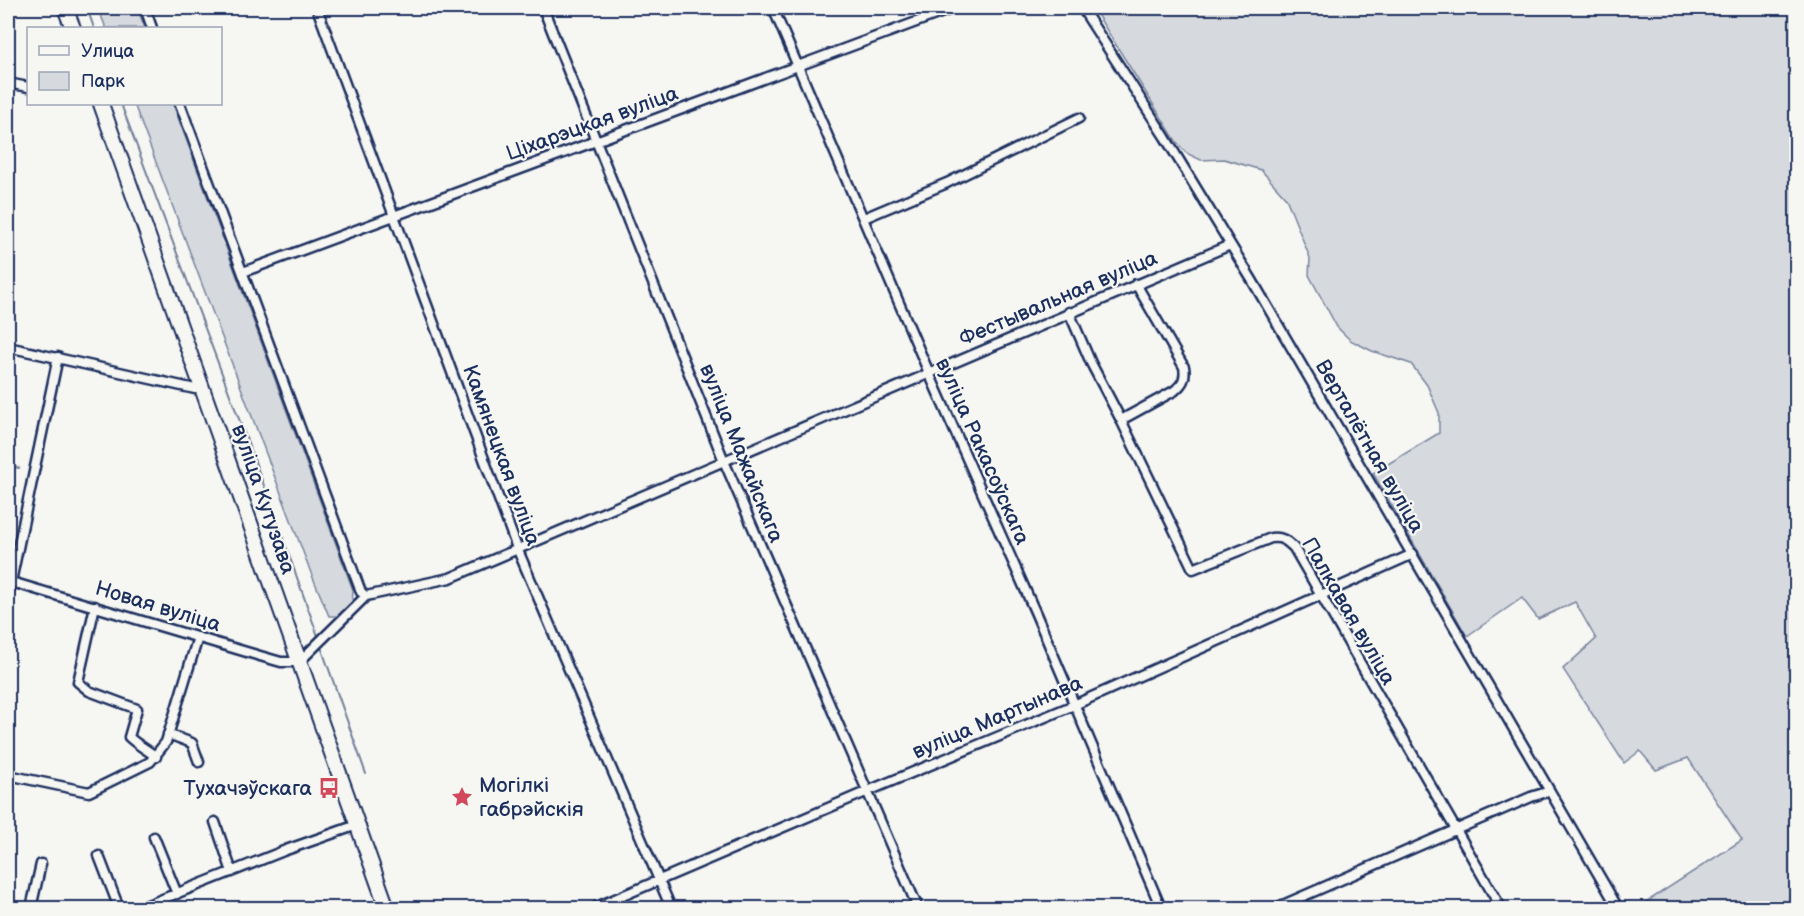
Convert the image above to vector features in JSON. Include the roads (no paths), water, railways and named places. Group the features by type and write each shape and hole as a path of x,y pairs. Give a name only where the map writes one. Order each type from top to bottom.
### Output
{"main road":[{"path":"65,8 73,27"},
{"name":"вуліца Кутузава","path":"101,105 387,909"}],"street":[{"path":"145,8 152,27"},
{"name":"Камянецкая вуліца","path":"317,8 517,548 671,909"},
{"name":"вуліца Мажайскага","path":"543,8 724,461 918,909"},
{"name":"вуліца Ракасоўскага","path":"773,8 928,373 1036,614 1161,909"},
{"name":"Ціхарэцкая вуліца","path":"243,272 954,8"},
{"name":"Верталётная вуліца","path":"1082,8 1230,244 1413,554 1618,909"},
{"path":"8,83 27,87"},
{"path":"180,105 363,594 299,662"},
{"path":"864,218 948,183 1079,118"},
{"name":"Фестывальная вуліца","path":"363,594 450,578 1230,244"},
{"path":"1121,420 1174,392 1182,385 1185,378 1184,367 1136,284"},
{"name":"Палкавая вуліца","path":"1069,312 1091,363 1193,568 1271,538 1280,537 1294,548 1501,909"},
{"path":"8,347 195,389 203,387"},
{"path":"8,596 9,581 58,357"},
{"name":"вуліца Мартынава","path":"594,909 1074,705 1413,554"},
{"name":"Новая вуліца","path":"9,581 281,662 299,662"},
{"path":"95,606 78,682 89,691 137,709 129,737 137,746 150,751 156,757"},
{"path":"8,775 65,789 89,792 150,762 166,742 198,637"},
{"path":"168,734 192,743 199,762"},
{"path":"1276,909 1531,797 1550,791"},
{"path":"215,822 232,872"},
{"path":"140,909 357,825"},
{"path":"154,837 177,894"},
{"path":"99,856 119,909"},
{"path":"31,909 41,864"}],"waterway":[{"path":"87,8 94,27"},
{"path":"121,105 319,639"},
{"path":"8,466 19,468"},
{"path":"320,644 366,774"}],"place":[{"name":"Тухачэўскага","path":"329,788"},
{"name":"Могілкі габрэйскія","path":"462,797"}]}
